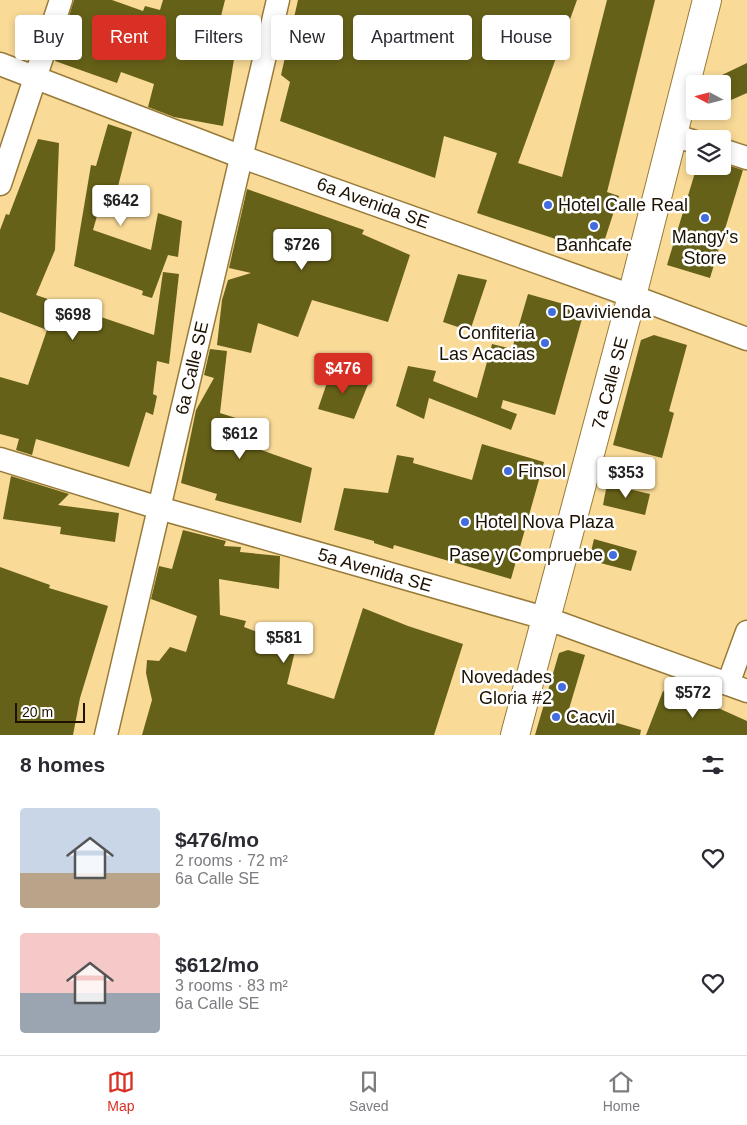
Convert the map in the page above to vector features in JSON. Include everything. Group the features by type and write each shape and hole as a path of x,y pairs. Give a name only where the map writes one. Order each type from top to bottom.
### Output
{"main road":[{"name":"7a Calle SE","path":"515,735 548,619 632,296 684,138 707,0"}],"street":[{"path":"0,184 61,0"},
{"name":"6a Calle SE","path":"106,735 278,0"},
{"name":"6a Avenida SE","path":"0,64 242,157 632,296 747,340"},
{"path":"731,153 747,158"},
{"name":"5a Avenida SE","path":"0,459 159,508 548,619 738,688"},
{"path":"738,688 747,632"}],"building":[{"path":"74,0 112,0 143,11 145,6 160,10 163,0 225,0 221,15 176,15 176,60 234,60 223,126 174,117 148,107 154,84 121,72 117,83 55,61 82,60 82,15 69,15"},
{"path":"298,0 577,0 570,19 570,15 482,15 482,60 555,60 518,163 562,177 607,0 655,0 607,192 619,196 602,248 595,252 477,213 497,153 444,136 435,178 280,121 290,82 281,75 284,60 343,60 343,15 295,15"},
{"path":"747,63 747,93 731,100 731,75 722,75"},
{"path":"108,124 132,132 115,198 103,195 93,230 151,250 158,213 182,221 178,257 168,255 152,298 142,295 143,291 74,266 91,165 96,166"},
{"path":"38,139 59,143 55,250 36,295 154,335 163,272 179,274 169,364 157,361 153,394 157,396 153,415 146,412 129,467 36,439 32,455 16,450 19,439 0,434 0,377 28,385 47,330 0,312 0,230 6,214 9,215"},
{"name":"Mangy's Store","path":"731,166 743,170 710,278 667,265 694,175 731,175"},
{"path":"247,189 364,230 362,234 410,255 388,322 312,300 298,337 258,323 251,353 217,345 222,300 228,280 251,273 229,268"},
{"path":"458,274 487,280 470,331 443,322"},
{"path":"528,294 578,308 583,315 555,415 503,400 501,408 517,414 511,430 429,398 424,419 396,406 408,366 436,371 433,381 477,398 492,344 512,349"},
{"path":"654,335 687,345 669,411 674,413 662,458 613,445 641,340"},
{"path":"210,349 227,351 220,413 242,420 233,440 312,468 301,523 215,500 217,494 181,483 196,410 214,378 204,375"},
{"path":"331,371 369,382 354,419 318,409"},
{"name":"Hotel Nova Plaza","path":"482,444 544,462 511,579 394,545 393,549 374,543 374,541 334,530 344,488 388,493 397,455 414,458 413,463 472,480"},
{"path":"11,476 69,494 58,505 119,513 115,542 60,534 61,527 3,519"},
{"path":"607,484 650,494 645,515 603,505"},
{"path":"183,530 226,541 224,546 241,547 240,552 280,556 279,589 219,579 220,615 246,621 244,627 296,647 287,684 334,699 363,608 408,626 463,644 434,735 142,735 152,700 146,673 147,660 159,661 170,647 186,652 197,616 151,599 159,566 172,569"},
{"name":"Pase y Compruebe","path":"594,539 637,551 631,571 589,560"},
{"path":"0,567 50,585 49,588 108,606 80,698 73,735 0,735"},
{"path":"568,650 585,655 569,709 641,730 640,735 535,735 559,653"},
{"path":"663,691 694,703 696,698 747,721 747,735 646,735"}],"place":[{"name":"Hotel Calle Real","path":"548,205"},
{"name":"Mangy's Store","path":"705,218"},
{"name":"Banhcafe","path":"594,226"},
{"name":"Davivienda","path":"552,312"},
{"name":"Confiteria Las Acacias","path":"545,343"},
{"name":"Finsol","path":"508,471"},
{"name":"Hotel Nova Plaza","path":"465,522"},
{"name":"Pase y Compruebe","path":"613,555"},
{"name":"Novedades Gloria #2","path":"562,687"},
{"name":"Cacvil","path":"556,717"}]}
